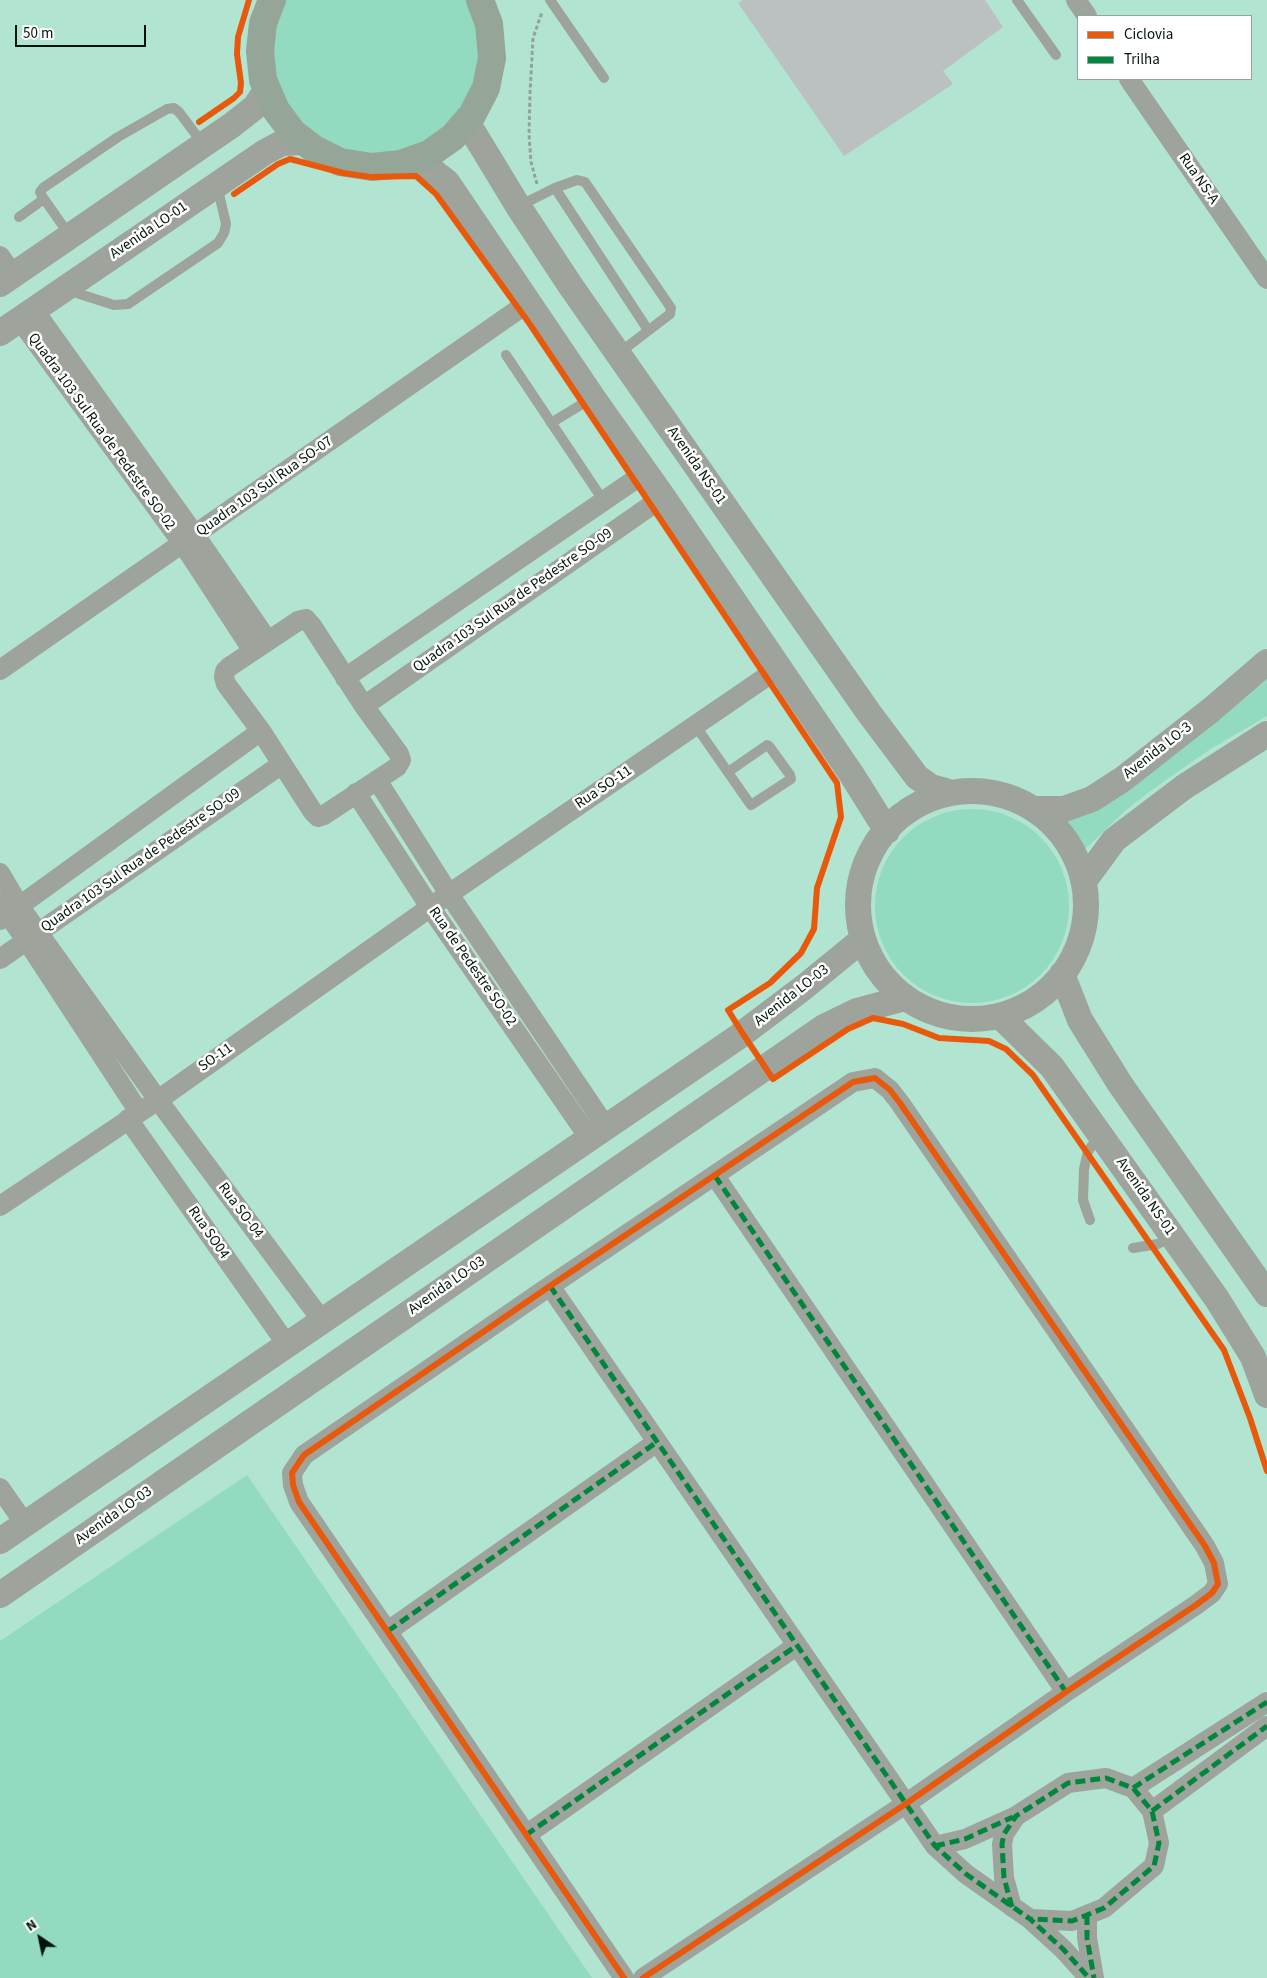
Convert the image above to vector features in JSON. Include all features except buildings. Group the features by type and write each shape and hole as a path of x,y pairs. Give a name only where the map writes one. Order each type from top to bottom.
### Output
{"main road":[{"path":"272,0 263,23 260,42 261,68 266,90 279,116 303,142 331,158 356,165 385,166 417,159 445,144 467,122 483,96 490,71 492,41 488,5"}],"street":[{"path":"1076,0 1086,15"},
{"name":"Rua NS-A","path":"1130,80 1267,279"},
{"path":"4,272 70,236 248,114 258,104 266,90"},
{"name":"Avenida NS-01","path":"467,122 528,201 618,354 908,766 931,787 946,791"},
{"name":"Avenida LO-01","path":"18,321 272,147 290,142 303,142"},
{"path":"417,159 447,182 593,398 663,497 887,831"},
{"name":"Quadra 103 Sul Rua SO-07","path":"0,670 529,302"},
{"name":"Quadra 103 Sul Rua de Pedestre SO-02","path":"18,321 189,540"},
{"name":"Quadra 103 Sul Rua de Pedestre SO-09","path":"345,678 646,472"},
{"name":"Quadra 103 Sul Rua de Pedestre SO-09","path":"364,706 663,497"},
{"path":"189,540 261,646"},
{"path":"306,619 310,622 364,706 401,758 401,762 397,767 324,815 318,817 261,731 224,680 224,674 227,668 298,621 306,619"},
{"name":"Avenida LO-3","path":"1034,809 1064,809 1092,799 1123,779 1211,710 1267,662"},
{"name":"Rua SO-11","path":"430,908 778,668"},
{"path":"7,911 261,731"},
{"path":"1084,881 1114,840 1184,787 1267,734"},
{"name":"Quadra 103 Sul Rua de Pedestre SO-09","path":"0,960 282,764"},
{"name":"Rua de Pedestre SO-02","path":"377,780 598,1133"},
{"path":"946,791 1000,794 1034,809 1057,828 1069,845 1074,853 1084,881 1086,918 1076,954 1056,984 1026,1007 1000,1016 954,1020 919,1008 889,986 868,956 857,920 859,883 872,849 896,820 927,800 946,791"},
{"name":"Rua de Pedestre SO-02","path":"356,794 430,908 598,1133"},
{"path":"0,873 7,911 32,936"},
{"name":"SO-11","path":"0,1206 158,1100 430,908"},
{"name":"Rua SO-04","path":"32,936 158,1100 323,1322"},
{"name":"Rua SO04","path":"32,936 133,1116 288,1346"},
{"name":"Avenida LO-03","path":"7,1534 288,1346 738,1037 804,988 863,940"},
{"path":"1062,974 1080,1020 1120,1084 1267,1294"},
{"name":"Avenida LO-03","path":"0,1595 824,1027 856,1011 905,998"},
{"name":"Avenida NS-01","path":"1000,1016 1052,1067 1217,1299 1252,1357 1267,1395"},
{"path":"624,1978 299,1502 295,1493 292,1473 304,1455 550,1286 853,1082 870,1078 879,1080 900,1103 1200,1538 1210,1554 1218,1584 1212,1593 907,1803 643,1978"},
{"path":"715,1176 1066,1692"},
{"path":"550,1286 935,1846 966,1874 1030,1919 1063,1949 1089,1978"},
{"path":"388,1631 657,1442"},
{"path":"0,1488 7,1534"},
{"path":"526,1835 796,1646"},
{"path":"1133,1788 1267,1702"},
{"path":"1152,1811 1267,1726"},
{"path":"935,1846 965,1839 1016,1816 1068,1783 1106,1778 1133,1788 1152,1811 1159,1843 1154,1866 1104,1908 1072,1921 1030,1919"},
{"path":"1012,1907 1004,1878 1002,1844 1004,1834 1016,1816"},
{"path":"1087,1915 1087,1938 1094,1978"}],"lane":[{"path":"550,0 604,78"},
{"path":"1017,0 1056,55"},
{"path":"70,236 40,192 43,188 118,137 167,109 174,108 179,112 203,145"},
{"path":"528,201 554,188 577,180 585,182 671,308 670,314 618,354"},
{"path":"64,289 114,305 128,304 218,243 224,233 226,224 217,185"},
{"path":"554,188 648,330"},
{"path":"19,217 44,199"},
{"path":"506,355 603,500"},
{"path":"551,424 593,398"},
{"path":"696,725 728,772 751,805 763,799 791,779 767,745 728,772"},
{"path":"1090,1220 1083,1200 1084,1169 1088,1151 1094,1143 1102,1138"},
{"path":"1133,1248 1158,1244 1172,1236"}],"path":[{"path":"528,201 532,162 529,135 533,38 543,9"}],"green space":[{"path":"285,0 467,0 473,12 480,49 474,85 452,121 429,140 406,150 373,154 343,149 313,134 292,113 275,76 273,35"},
{"path":"1267,680 1267,716 1212,748 1153,789 1125,811 1082,852 1063,823 1105,800 1175,755"},
{"path":"962,809 982,809 1018,820 1041,837 1053,852 1062,869 1069,896 1069,916 1062,943 1053,960 1041,975 1026,987 1009,996 982,1003 962,1003 926,992 910,981 897,968 886,952 879,934 875,916 875,896 886,860 897,844 910,831 926,820 944,813"},
{"path":"247,1475 592,1978 0,1978 0,1641"}],"marked path":[{"path":"715,1176 1066,1692"},
{"path":"550,1286 935,1846 966,1874 1030,1919 1063,1949 1089,1978"},
{"path":"388,1631 657,1442"},
{"path":"526,1835 796,1646"},
{"path":"1133,1788 1267,1702"},
{"path":"1152,1811 1267,1726"},
{"path":"1012,1907 1004,1878 1002,1844 1004,1834 1016,1816 1068,1783 1106,1778 1133,1788 1152,1811 1159,1843 1154,1866 1104,1908 1072,1921 1030,1919"},
{"path":"935,1846 965,1839 1013,1817"},
{"path":"1087,1915 1087,1938 1094,1978"}],"cycle path":[{"path":"199,122 240,92 241,83 237,54 238,37 249,0"},
{"path":"234,194 278,164 290,159 343,173 371,177 416,176 436,194 529,323 837,783 841,817 817,888 814,929 801,953 770,983 728,1010 743,1034 773,1079 848,1029 873,1018 903,1024 939,1038 989,1041 1006,1049 1033,1075 1224,1350 1250,1418 1267,1471"},
{"path":"624,1978 299,1502 293,1485 292,1473 304,1455 550,1286 853,1082 875,1078 890,1090 900,1103 1205,1546 1214,1563 1218,1584 1212,1593 1196,1605 1066,1692 907,1803 643,1978"}]}
